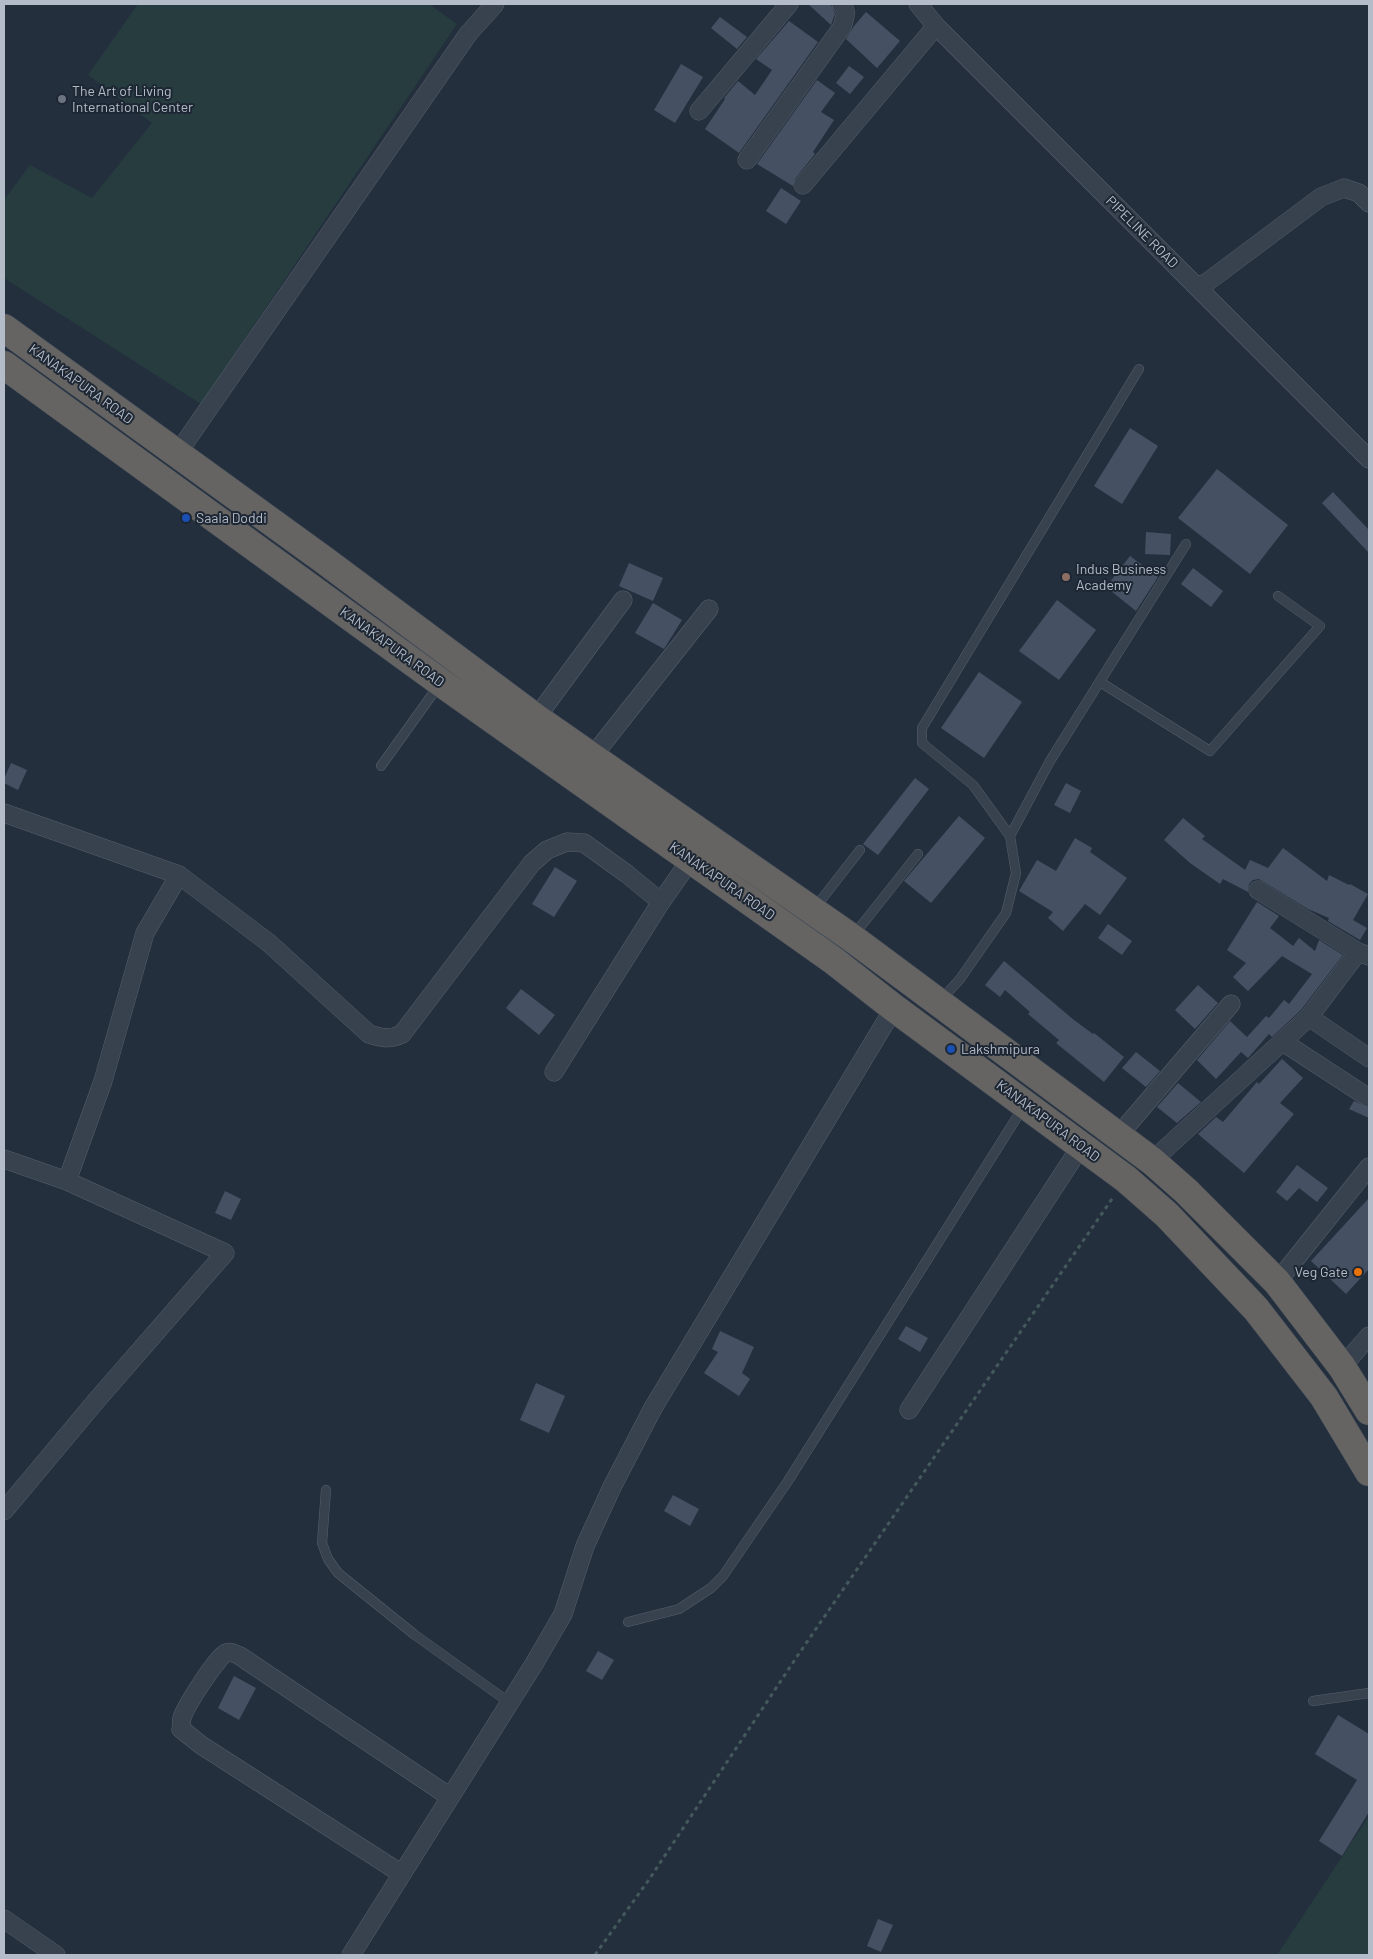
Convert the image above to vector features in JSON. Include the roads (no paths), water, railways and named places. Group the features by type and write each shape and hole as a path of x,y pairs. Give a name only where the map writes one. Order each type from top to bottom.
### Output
{"highway":[{"name":"KANAKAPURA ROAD","path":"4,328 310,549 536,718 592,757 691,859 834,961 894,1008 1126,1179 1167,1215 1256,1309 1324,1397 1369,1472"},
{"name":"KANAKAPURA ROAD","path":"4,365 440,682 642,808 812,910 1152,1161 1186,1191 1277,1282 1342,1368 1369,1411"}],"street":[{"path":"177,454 468,34 495,4"},
{"path":"700,111 788,4"},
{"path":"747,160 842,27 846,15 845,9 841,4"},
{"name":"PIPELINE ROAD","path":"918,4 936,26 1369,459"},
{"path":"803,185 936,26"},
{"path":"1196,286 1206,283 1321,197 1344,188 1359,193 1369,202"},
{"path":"536,718 623,600"},
{"path":"592,757 709,609"},
{"path":"4,813 179,875 269,942 369,1034 383,1039 395,1038 402,1034 532,862 547,850 567,842 584,843 627,874 661,902"},
{"path":"554,1072 661,902 691,859"},
{"path":"67,1181 102,1081 146,933 179,875"},
{"path":"1152,1161 1309,1017 1364,954 1258,890"},
{"path":"1118,1136 1231,1004"},
{"path":"351,1955 563,1614 585,1546 652,1408 894,1008"},
{"path":"1309,1017 1369,1058"},
{"path":"1283,1042 1369,1098"},
{"path":"909,1410 1080,1146"},
{"path":"4,1159 67,1181 224,1253 4,1511"},
{"path":"1277,1282 1369,1167"},
{"path":"1342,1368 1369,1336"},
{"path":"402,1874 201,1745 181,1729 182,1718 194,1696 216,1662 225,1653 240,1656 450,1797"},
{"path":"4,1919 56,1955"}],"lane":[{"path":"938,1004 960,979 1006,913 1016,873 1010,836 973,785 922,743 922,728 1139,368"},
{"path":"1010,836 1050,761 1186,544"},
{"path":"1100,682 1210,750 1320,626 1278,596"},
{"path":"381,766 440,682"},
{"path":"812,910 860,850"},
{"path":"852,938 918,854"},
{"path":"628,1622 679,1610 711,1588 724,1576 794,1473 1025,1104"},
{"path":"326,1490 322,1543 328,1559 338,1573 415,1635 510,1702"},
{"path":"1313,1701 1369,1693"}],"place":[{"name":"The Art of Living International Center","path":"62,99"},
{"name":"Saala Doddi","path":"186,518"},
{"name":"Indus Business Academy","path":"1066,577"},
{"name":"Lakshmipura","path":"951,1049"},
{"name":"Veg Gate","path":"1358,1272"}]}
